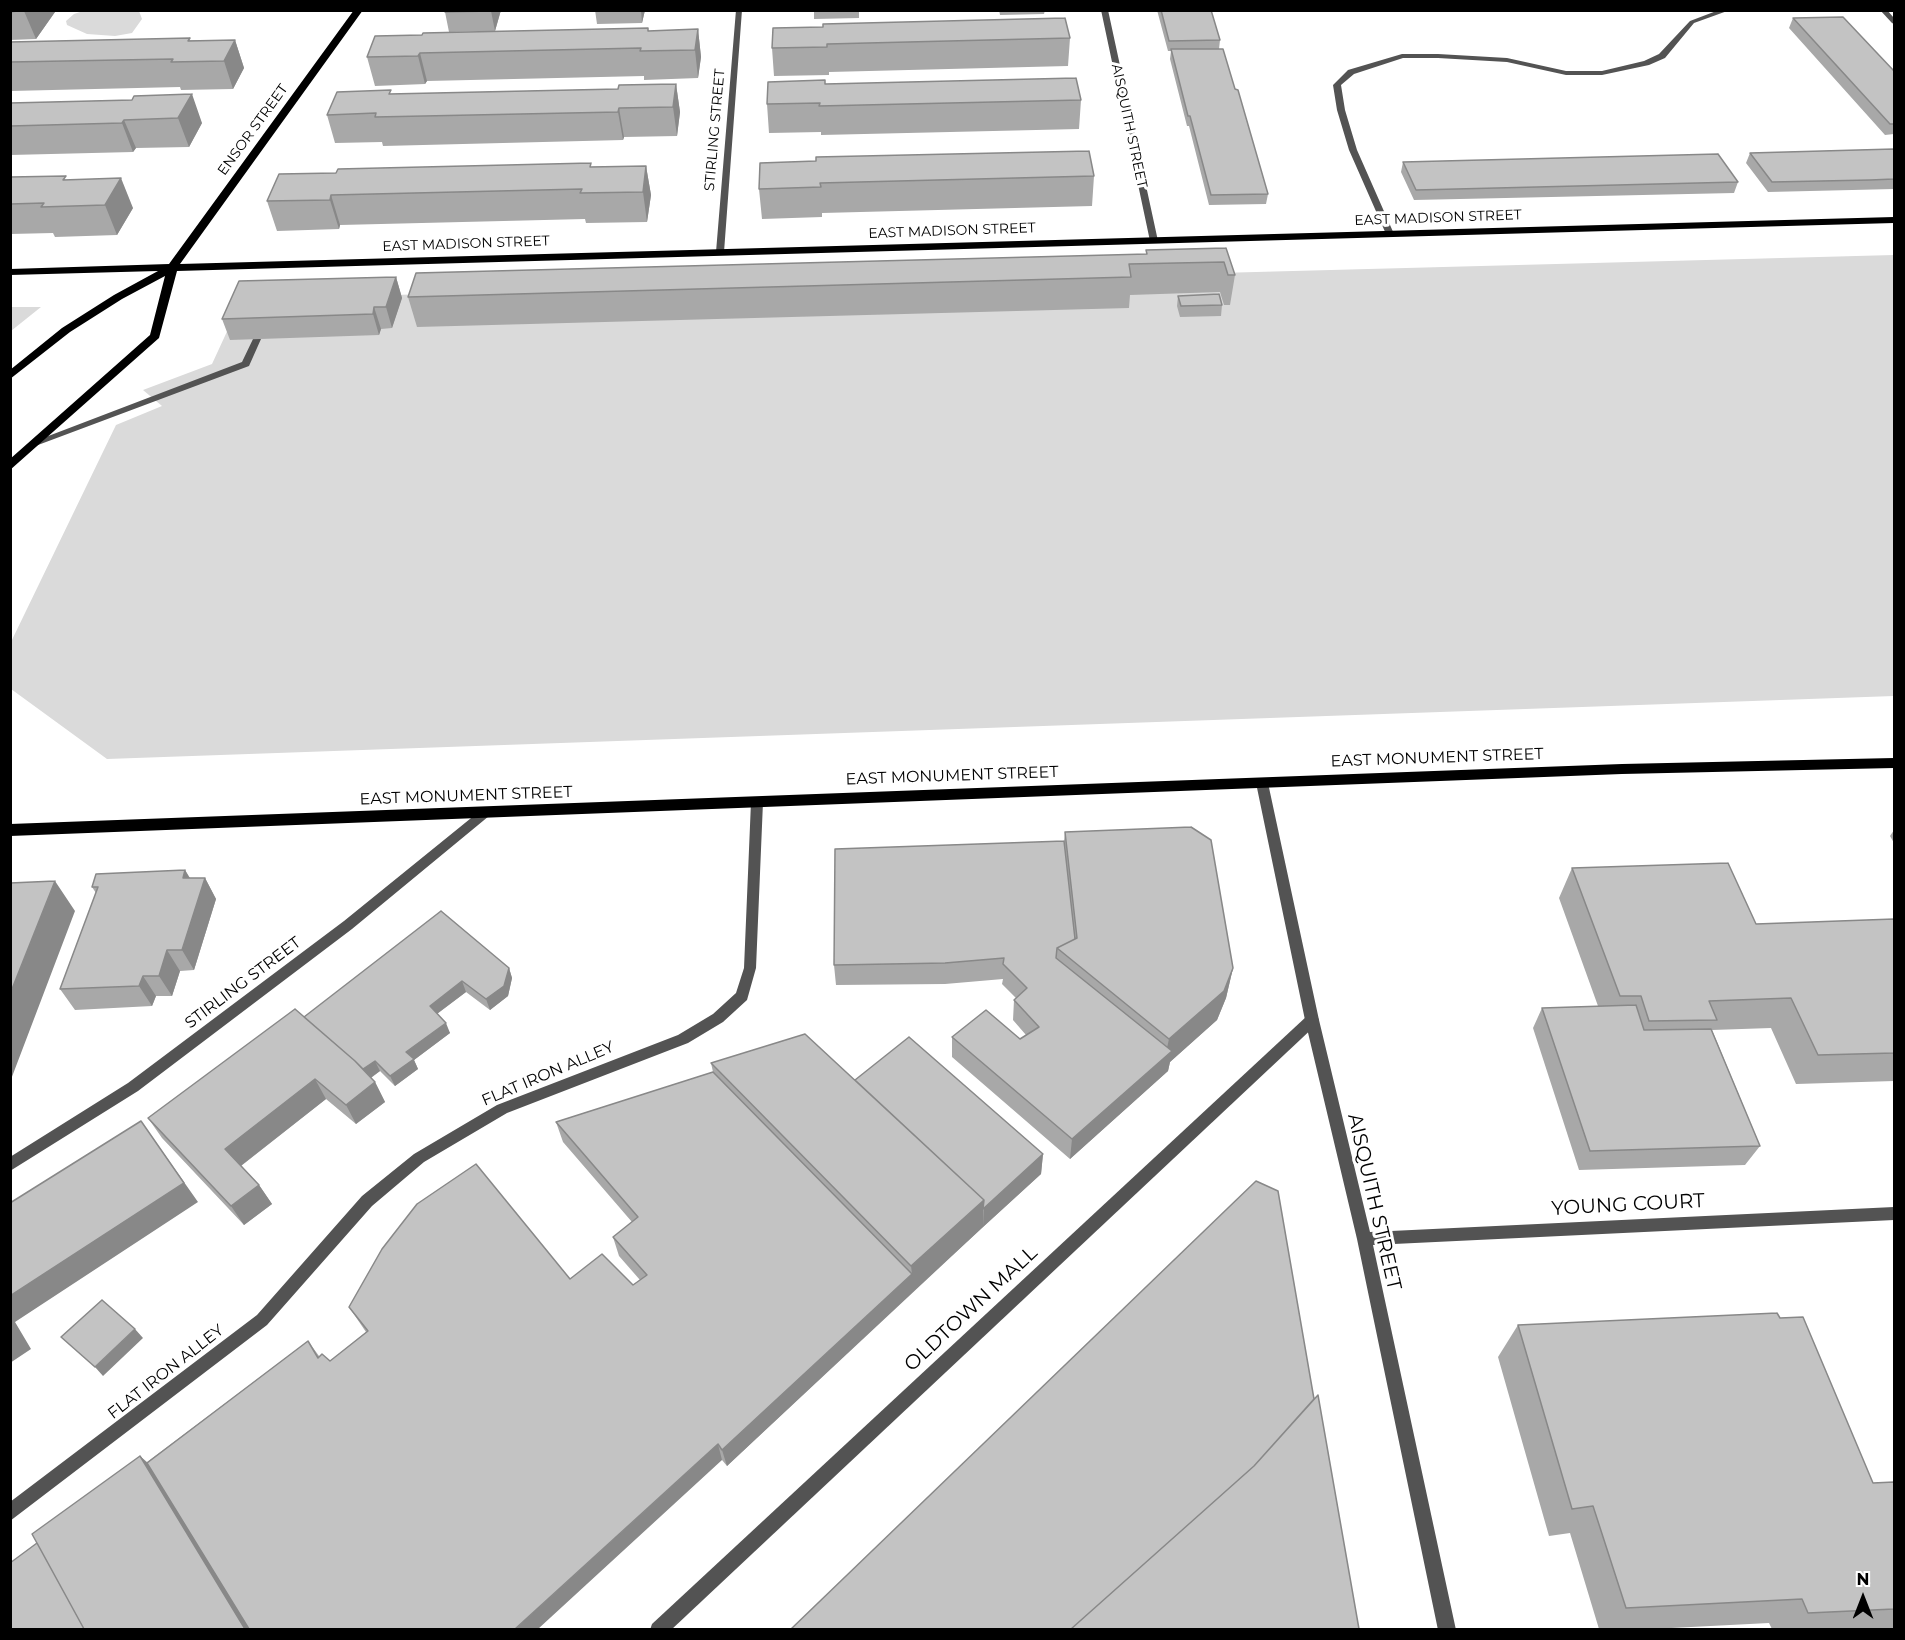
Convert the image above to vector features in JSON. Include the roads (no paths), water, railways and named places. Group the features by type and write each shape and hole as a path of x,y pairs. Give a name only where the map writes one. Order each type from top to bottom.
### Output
{"main road":[{"name":"ENSOR STREET","path":"10,466 155,336 172,268 359,10"},
{"name":"EAST MADISON STREET","path":"10,272 1894,220"},
{"name":"ENSOR STREET","path":"10,376 66,330 118,297 172,268"},
{"name":"EAST MONUMENT STREET","path":"10,831 1622,769 1894,763"}],"street":[{"name":"STIRLING STREET","path":"720,252 739,10"},
{"name":"AISQUITH STREET","path":"1104,10 1154,241"},
{"path":"1390,234 1353,150 1341,110 1337,85 1351,72 1402,56 1507,60 1566,73 1589,74 1613,71 1646,63 1662,56 1692,22 1727,10"},
{"path":"1883,10 1894,22"},
{"path":"35,443 246,364 257,339"},
{"name":"AISQUITH STREET","path":"1262,783 1312,1020 1364,1239 1447,1629"},
{"name":"FLAT IRON ALLEY","path":"10,1513 262,1320 367,1201 419,1158 502,1109 683,1039 718,1018 742,996 750,968 757,802"},
{"name":"STIRLING STREET","path":"10,1165 133,1087 348,924 485,813"},
{"name":"OLDTOWN MALL","path":"658,1629 1312,1020"},
{"name":"YOUNG COURT","path":"1364,1239 1894,1213"}]}
